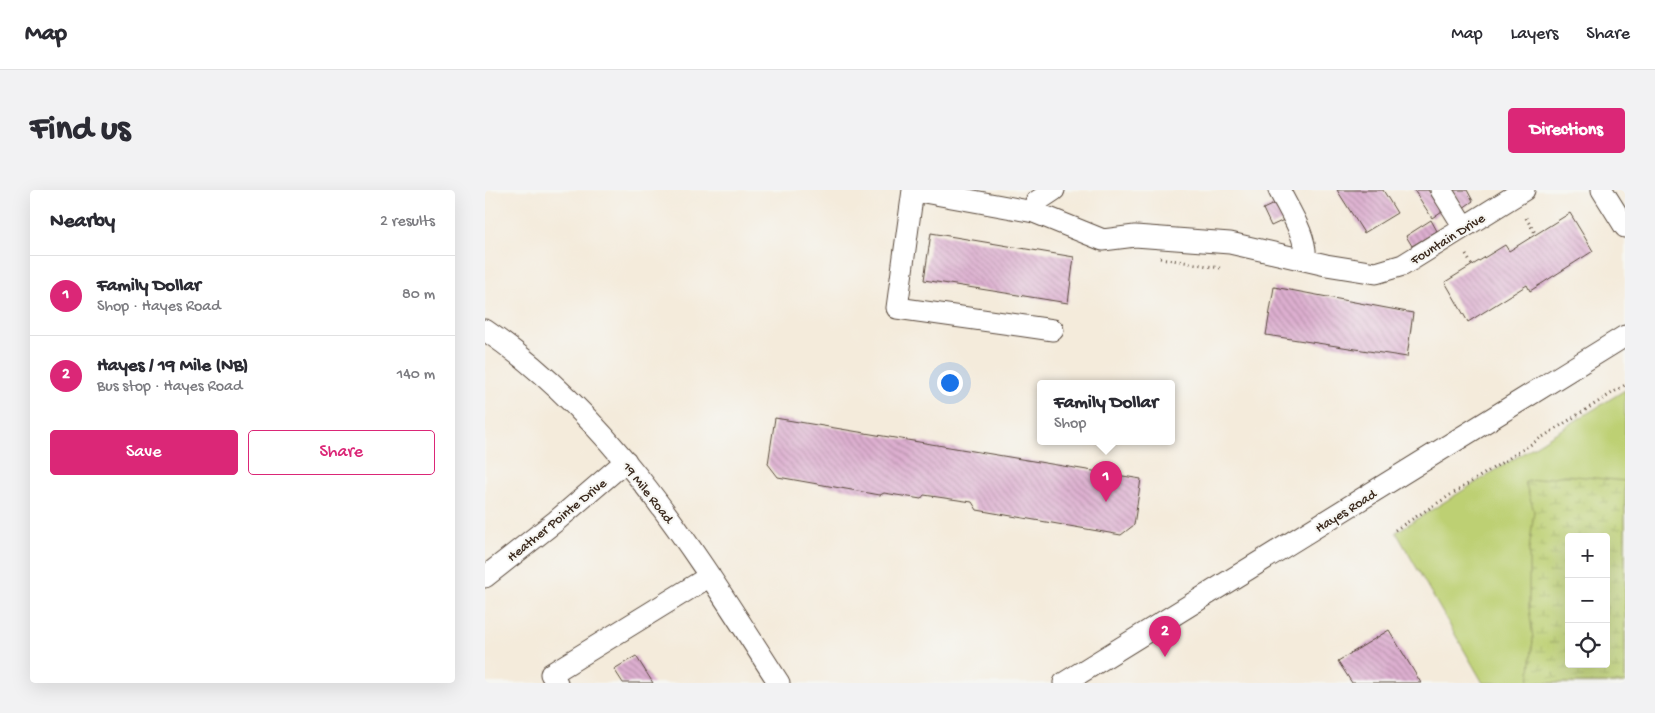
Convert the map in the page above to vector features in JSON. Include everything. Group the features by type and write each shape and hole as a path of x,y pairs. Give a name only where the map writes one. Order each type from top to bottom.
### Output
{"street":[{"path":"913,190 897,308 1053,330"},
{"name":"Fountain Drive","path":"913,190 1034,212 1103,240 1135,236 1230,243 1305,260 1376,273 1403,265 1524,190"},
{"path":"1034,212 1036,202 1053,190"},
{"path":"1279,190 1303,241 1306,251 1305,260"},
{"path":"1441,190 1464,227"},
{"path":"1602,190 1625,227"},
{"name":"19 Mile Road","path":"485,330 537,371 584,414 626,461 679,531 710,576 773,681"},
{"name":"Hayes Road","path":"1064,683 1625,336"},
{"name":"Heather Pointe Drive","path":"485,577 556,521 626,461"},
{"path":"557,683 551,674 710,576"}],"path":[{"path":"1526,218 1535,233"},
{"path":"1466,256 1472,265"},
{"path":"1152,257 1220,268"},
{"path":"1395,530 1625,385"}],"green space":[{"path":"1625,390 1625,683 1483,683 1396,532"},
{"path":"1565,475 1625,481 1625,683 1529,683 1533,638 1529,608 1529,550 1534,511 1525,482"}],"building":[{"path":"1337,190 1383,190 1397,213 1364,233"},
{"path":"1414,190 1428,190 1442,211 1432,218"},
{"path":"1453,190 1467,190 1473,201 1463,208"},
{"path":"1276,203 1284,220 1271,226 1263,209"},
{"path":"1570,213 1593,251 1530,291 1527,285 1468,322 1445,282 1505,245 1509,251"},
{"path":"1431,220 1437,231 1412,246 1406,236"},
{"path":"931,233 1074,257 1068,303 924,280"},
{"path":"1274,287 1413,313 1407,357 1266,335"},
{"path":"775,418 1141,479 1134,525 1121,535 977,510 972,502 924,495 921,499 884,493 880,495 778,477 768,464"},
{"path":"1389,630 1421,683 1352,683 1338,661"},
{"path":"636,656 653,683 623,683 614,669"}],"place":[{"name":"Family Dollar","path":"1106,502"},
{"name":"Hayes / 19 Mile (NB)","path":"1165,657"}]}
